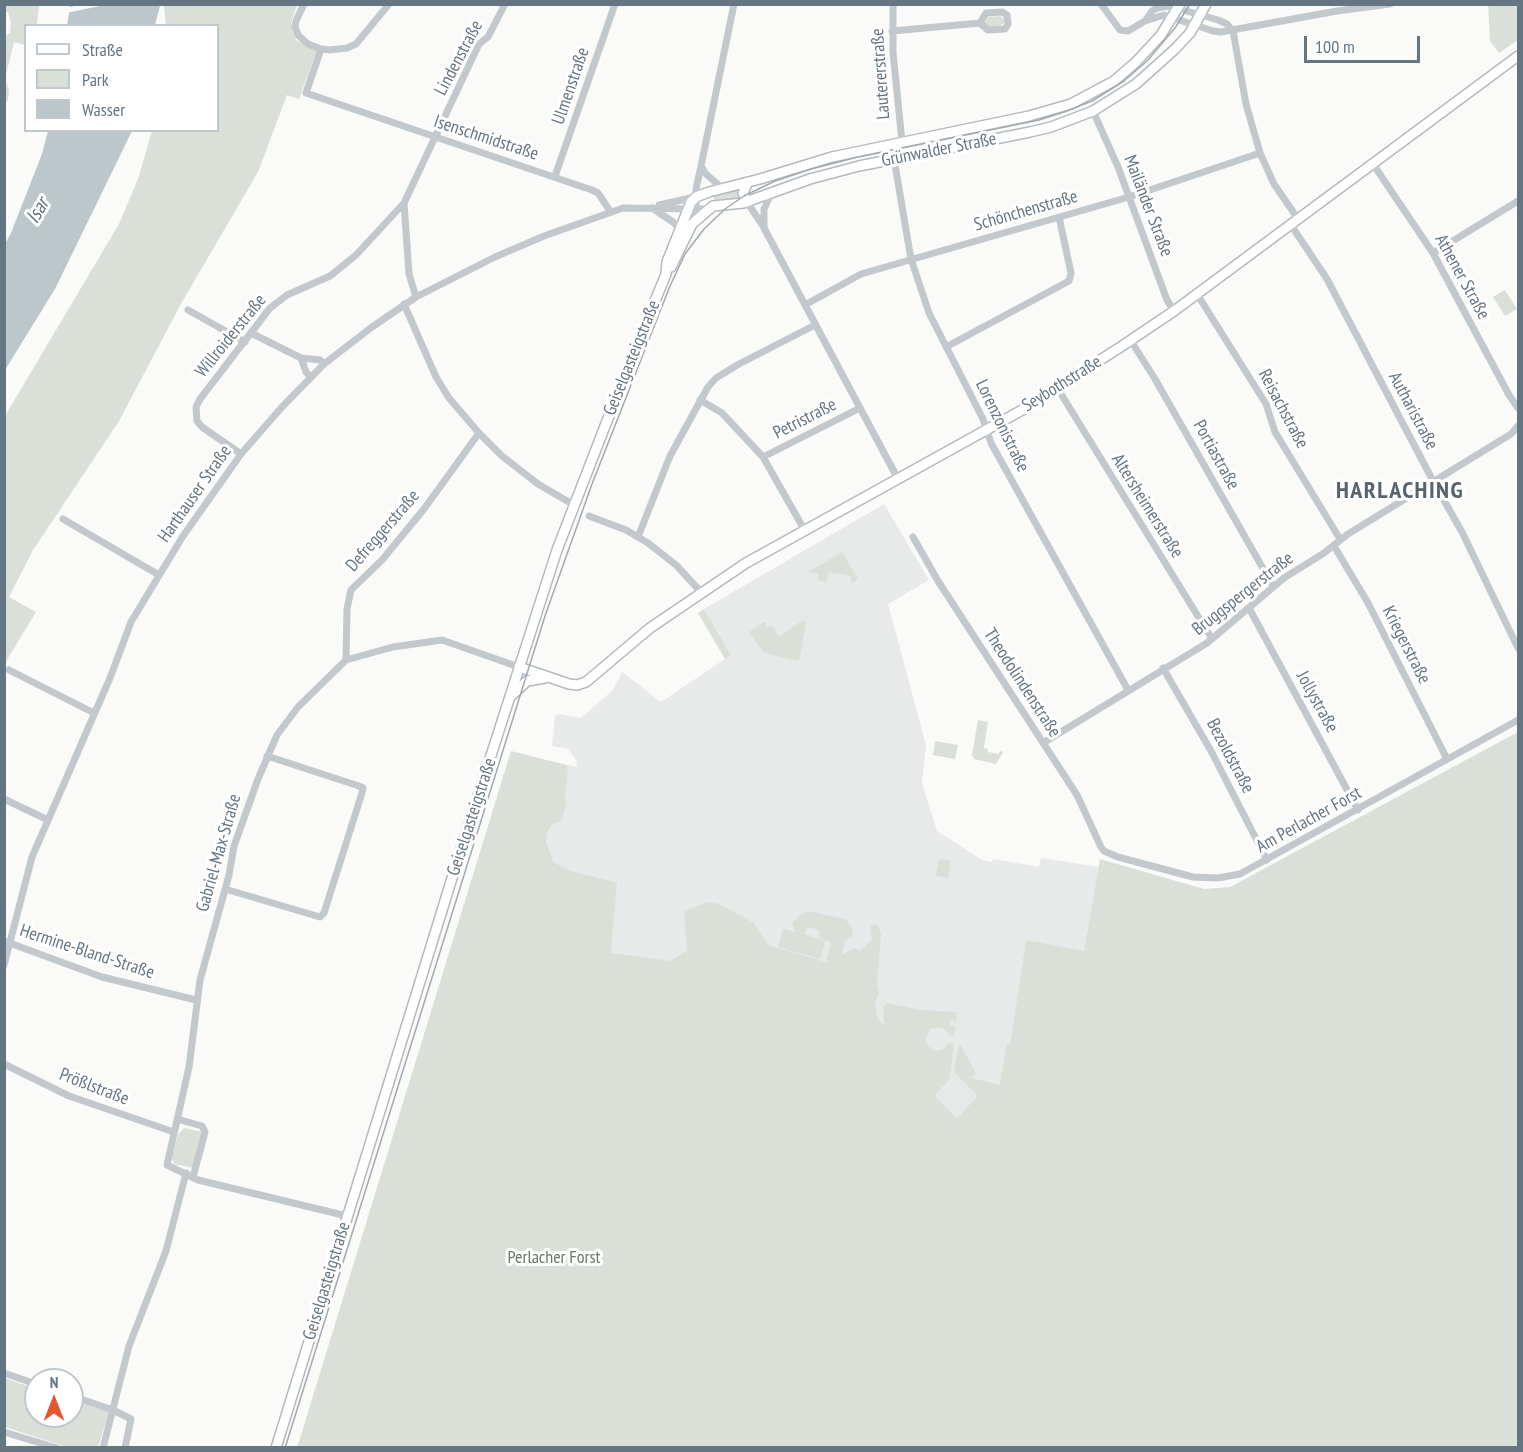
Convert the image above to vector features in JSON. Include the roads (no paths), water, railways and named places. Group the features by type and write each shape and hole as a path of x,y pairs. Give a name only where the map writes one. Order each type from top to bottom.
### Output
{"main road":[{"name":"Grünwalder Straße","path":"708,209 721,204 747,202 829,173 1051,127 1093,111 1147,75 1183,41 1206,4"},
{"name":"Grünwalder Straße","path":"696,196 832,157 1029,116 1079,100 1114,81 1136,62 1161,35 1179,6"},
{"name":"Seybothstraße","path":"519,667 548,678 574,685 582,684 650,628 746,563 987,430 1131,341 1518,56"},
{"path":"747,202 743,193 748,182"},
{"name":"Geiselgasteigstraße","path":"276,1448 519,667 574,505 666,274 680,229 692,209 696,196"},
{"path":"666,274 692,225 708,209"},
{"path":"510,698 527,681 548,678"}],"street":[{"path":"304,4 296,21 297,33 308,44 321,49 347,48 356,44 390,4"},
{"name":"Lindenstraße","path":"404,203 479,45 488,37 505,4"},
{"name":"Ulmenstraße","path":"555,176 615,4"},
{"name":"Geiselgasteigstraße","path":"696,196 734,4"},
{"name":"Lautererstraße","path":"893,4 892,31 902,142"},
{"path":"1101,4 1120,30 1128,31 1158,15 1214,31 1233,31 1336,8 1390,4"},
{"path":"1144,21 1157,8 1179,6 1227,24 1233,31"},
{"path":"892,31 980,23"},
{"name":"Autharistraße","path":"1233,31 1246,104 1260,153 1274,184 1462,532 1518,648"},
{"name":"Isenschmidstraße","path":"321,49 306,93 555,176 598,194 610,211"},
{"name":"Mailänder Straße","path":"1093,111 1129,196 1167,300 1174,311"},
{"name":"Schönchenstraße","path":"805,304 861,273 1129,196 1260,153"},
{"name":"Lorenzonistraße","path":"894,159 911,260 929,314 983,419 991,443 1128,690"},
{"name":"Athener Straße","path":"1372,164 1433,253 1518,408"},
{"path":"701,166 705,174 723,189"},
{"path":"764,228 764,208 772,192"},
{"path":"650,207 696,196"},
{"path":"1433,253 1518,201"},
{"path":"747,202 764,228 898,479"},
{"path":"404,203 409,274 416,297"},
{"name":"Willroiderstraße","path":"241,454 202,427 197,421 195,414 200,399 270,308 286,296 330,276 356,255 404,203"},
{"path":"610,211 635,206 708,209"},
{"path":"650,207 680,229"},
{"name":"Geiselgasteigstraße","path":"692,209 692,225"},
{"name":"Harthauser Straße","path":"4,965 8,942 28,872 131,622 183,537 241,454 324,364 404,304 495,257 610,211"},
{"path":"945,347 1069,281 1071,273 1059,217"},
{"name":"Reisachstraße","path":"1197,294 1266,404 1275,432 1341,539"},
{"path":"404,304 436,377 449,398 479,434 545,489 574,505"},
{"path":"188,310 245,342"},
{"path":"638,537 670,456 708,387 716,378 815,325"},
{"path":"251,333 301,358 320,360 324,364"},
{"name":"Portiastraße","path":"1131,341 1273,586"},
{"path":"301,358 306,372 311,377"},
{"name":"Altersheimerstraße","path":"1058,388 1212,639"},
{"path":"700,400 722,413 763,457 805,531"},
{"name":"Petristraße","path":"763,457 860,408"},
{"name":"Bruggspergerstraße","path":"1043,743 1212,639 1273,586 1341,539 1511,434 1518,426"},
{"name":"Defreggerstraße","path":"346,660 347,609 351,590 382,561 424,509 479,434"},
{"path":"590,516 638,537 676,565 701,592"},
{"path":"63,519 159,575"},
{"name":"Theodolindenstraße","path":"913,537 938,581 1079,799 1101,847"},
{"name":"Kriegerstraße","path":"1334,546 1368,603 1447,759"},
{"name":"Jollystraße","path":"1249,608 1358,810"},
{"name":"Gabriel-Max-Straße","path":"190,1175 167,1165 189,1067 196,1000 234,846 277,735 298,707 346,660 393,647 442,640 519,667"},
{"name":"Bezoldstraße","path":"1163,668 1211,751 1267,860"},
{"path":"9,670 94,713"},
{"name":"Am Perlacher Forst","path":"1101,847 1118,857 1193,877 1208,879 1241,874 1518,720"},
{"path":"225,889 320,917 324,913 362,793 363,788 359,786 267,756"},
{"path":"4,799 48,820"},
{"name":"Hermine-Bland-Straße","path":"8,942 102,976 196,1000"},
{"name":"Prößlstraße","path":"4,1064 69,1096 174,1132"},
{"path":"103,1448 129,1346 166,1251 205,1132 202,1126 177,1119"},
{"path":"190,1175 268,1198 347,1216"},
{"path":"4,1373 24,1380"},
{"path":"84,1400 131,1419 125,1448"},
{"path":"4,1432 57,1448"}],"water":[{"path":"70,5 160,5 155,24 67,24"},
{"name":"Isar","path":"48,132 132,132 55,289 5,370 5,244 42,154"}],"tram line":[{"path":"285,1448 545,616 592,484 670,286 685,254 704,229 725,209 744,196 775,181 858,157 1039,120 1092,101 1124,81 1147,61 1175,28 1190,4"}],"district":[{"name":"HARLACHING","path":"1400,491"}],"park label":[{"name":"Perlacher Forst","path":"554,1258"}]}
